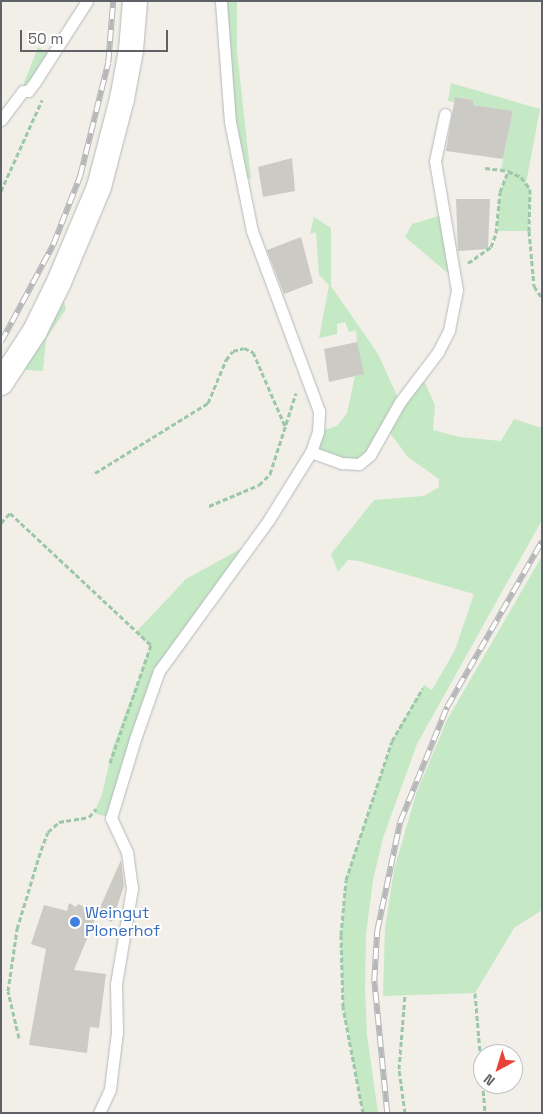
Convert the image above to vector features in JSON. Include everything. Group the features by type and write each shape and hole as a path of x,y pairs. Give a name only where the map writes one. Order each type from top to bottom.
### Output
{"street":[{"path":"1,383 35,331 55,290 99,187 124,89 135,1"}],"lane":[{"path":"1,120 22,91 28,90 35,82 87,1"},
{"path":"99,1113 110,1089 117,1032 116,984 132,888 127,852 111,818 135,739 159,671 268,521 311,452 318,432 318,411 252,231 230,122 221,1"},
{"path":"311,452 342,463 359,464 370,456 400,402 438,352 449,330 457,290 435,161 445,114"}],"path":[{"path":"1,190 46,92"},
{"path":"485,168 508,171 521,178 530,189 529,231 534,286 542,298"},
{"path":"455,271 490,247 496,232 500,192 508,171"},
{"path":"95,474 208,403 226,360 233,351 244,348 253,352 285,426"},
{"path":"209,506 259,485 270,474 303,371"},
{"path":"1,523 10,513 151,645 138,675 109,766"},
{"path":"363,1113 343,1007 341,935 346,880 392,741 423,688"},
{"path":"19,1038 13,1022 8,991 17,929 40,850 48,832 60,822 88,817 98,804"},
{"path":"474,993 484,1106 487,1113"},
{"path":"405,995 399,1069 405,1113"}],"green space":[{"path":"221,1 237,1 237,51 251,179 240,176"},
{"path":"38,47 52,56 23,91 24,83"},
{"path":"451,83 540,109 526,183 530,189 529,231 497,231 500,192 508,171 501,170 513,111 473,105 473,100 456,97 454,102 448,101"},
{"path":"446,214 456,280 405,237 412,224"},
{"path":"314,217 331,228 331,286 378,354 400,402 421,374 435,405 433,430 459,437 501,441 514,419 542,428 542,520 417,744 383,838 373,880 366,935 365,989 367,1035 378,1113 363,1113 343,1007 341,935 346,880 392,741 424,685 432,690 455,650 474,594 359,561 348,560 338,572 331,554 374,500 424,496 439,487 439,479 408,457 387,429 359,464 311,452 318,432 337,426 347,413 355,376 357,342 356,330 349,332 345,322 337,324 337,334 319,338 329,285 319,275 316,232 310,234"},
{"path":"59,282 66,309 46,339 43,371 12,369"},
{"path":"253,542 172,651 111,818 94,813 102,795 113,747 151,645 136,632 186,579"},
{"path":"542,556 542,910 514,928 475,993 383,996 385,929 394,870 416,794 447,720"}],"building":[{"path":"455,97 473,100 473,105 513,111 503,159 446,151"},
{"path":"292,158 295,191 263,197 258,167"},
{"path":"456,199 490,199 488,249 458,251"},
{"path":"301,237 313,283 284,294 267,250"},
{"path":"357,342 364,374 329,382 324,349"},
{"path":"121,860 124,886 112,922 97,915 74,970 106,974 99,1028 90,1027 87,1053 29,1045 46,949 31,944 44,905 67,911 69,903 76,907 78,904 98,912"}],"railway":[{"path":"1,342 53,245 80,176 108,63 113,1"},
{"path":"387,1113 374,981 377,931 400,822 447,707 542,541"}],"place":[{"name":"Weingut Plonerhof","path":"75,922"}]}
